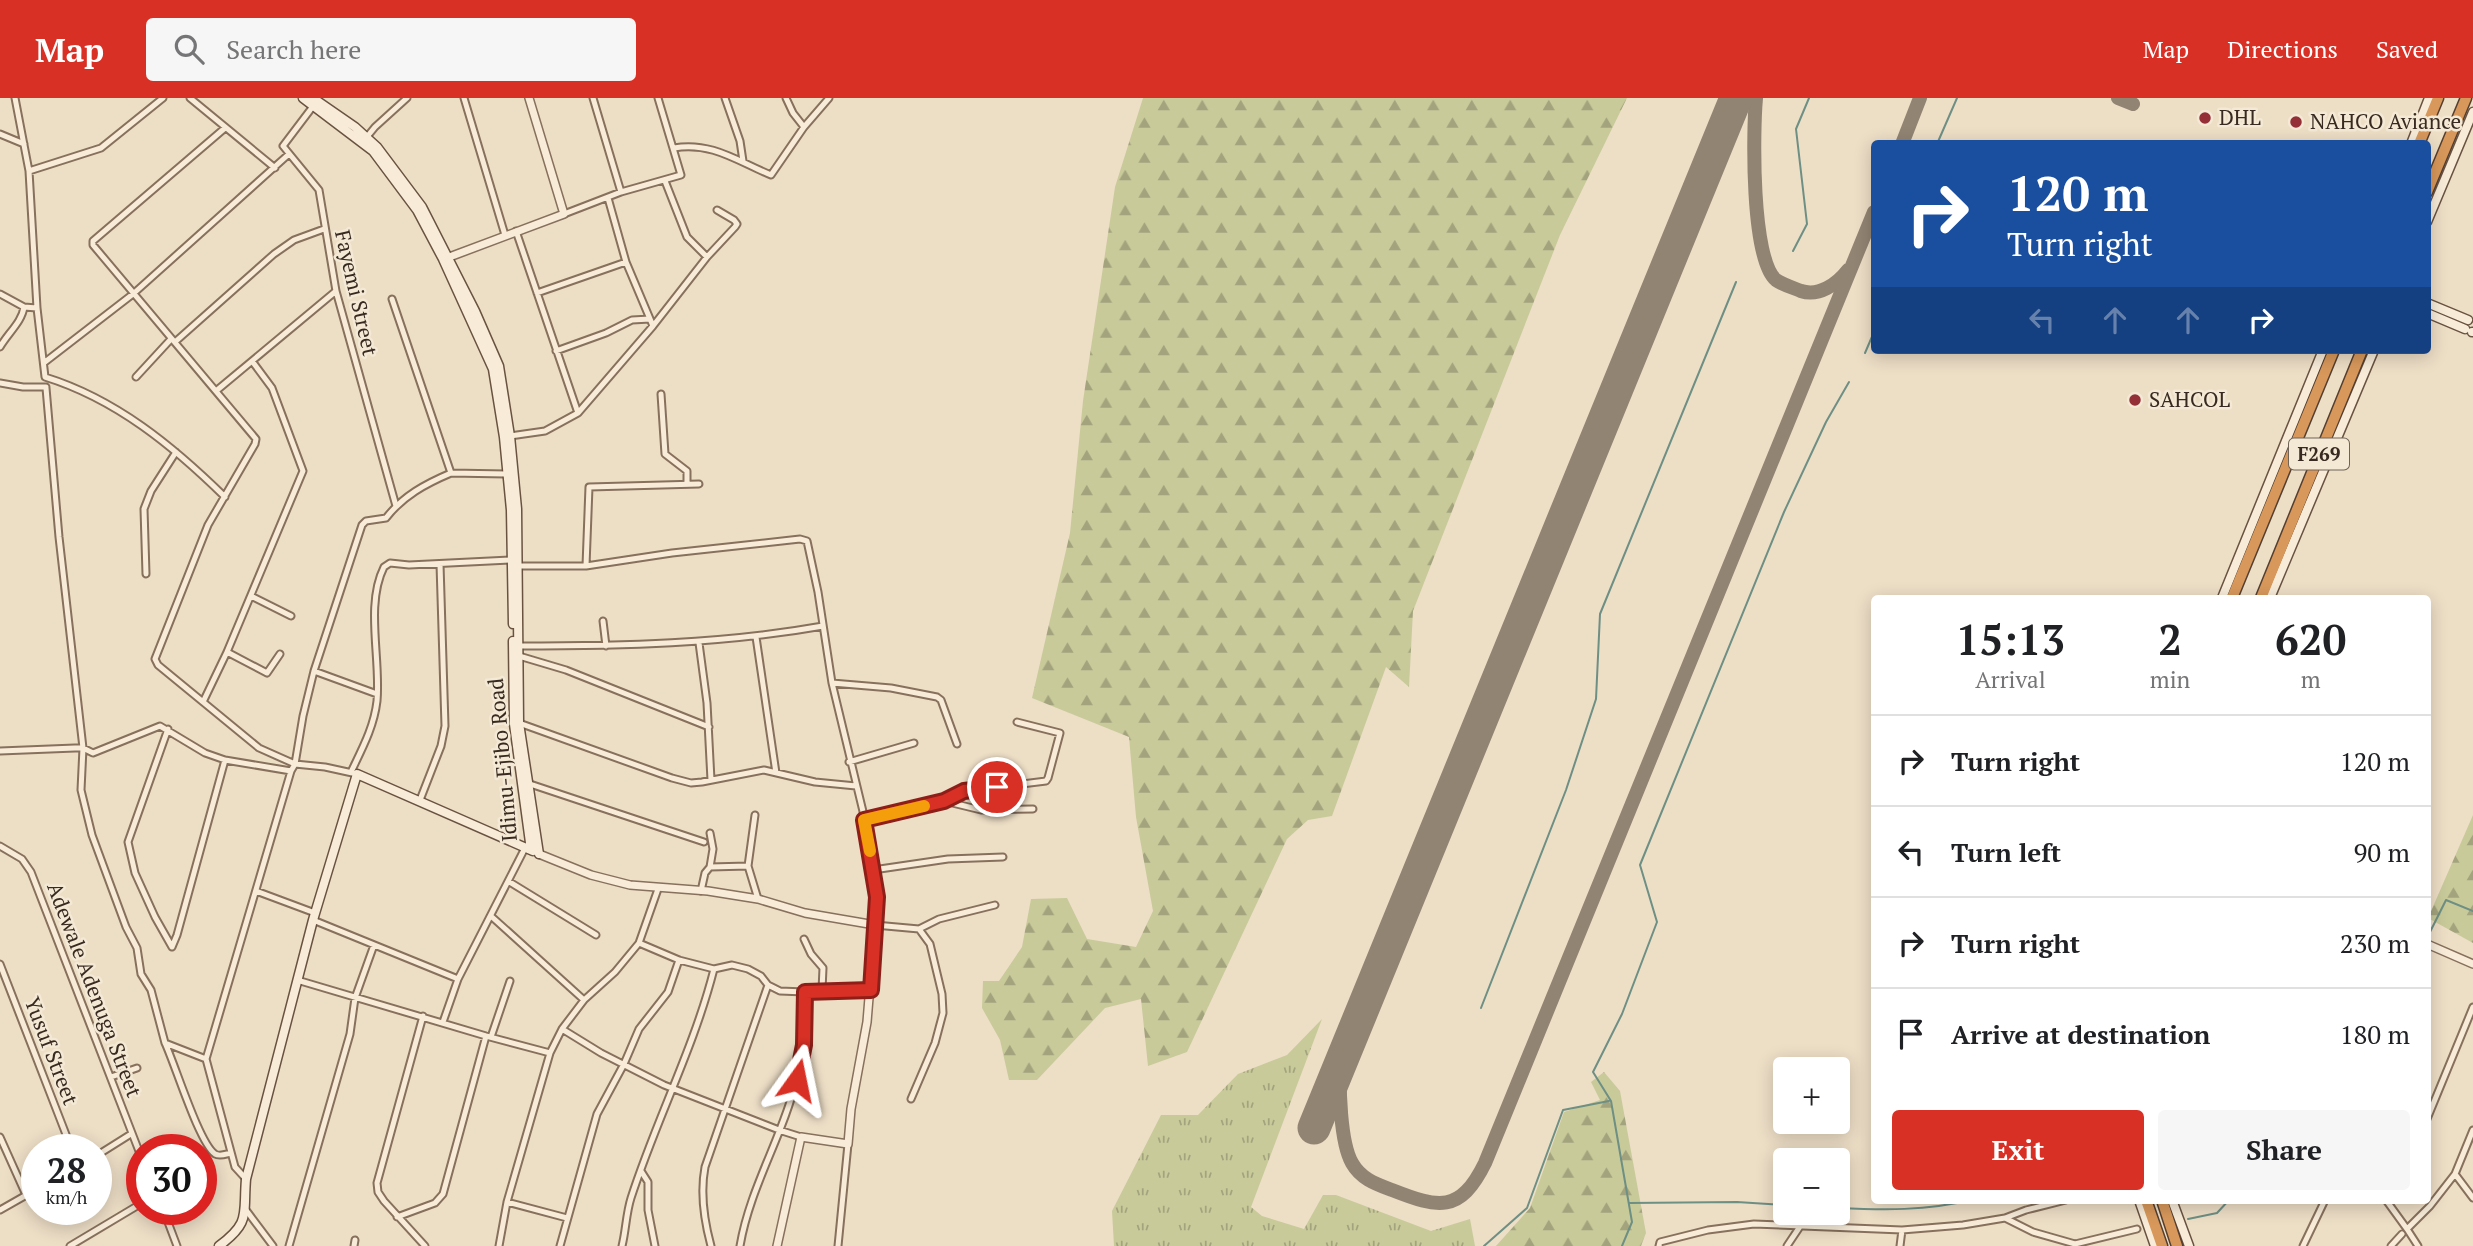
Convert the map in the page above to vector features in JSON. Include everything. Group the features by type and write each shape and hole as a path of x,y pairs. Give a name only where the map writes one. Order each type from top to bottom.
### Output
{"highway":[{"path":"2421,140 2438,98"},
{"path":"2431,182 2466,98"},
{"name":"F269","path":"2233,595 2332,354"},
{"name":"F269","path":"2262,595 2360,354"},
{"path":"2147,1204 2162,1246"},
{"path":"2163,1204 2177,1246"}],"main road":[{"name":"Idimu-Ejibo Road","path":"303,98 355,127 385,156 422,207 499,366 510,436 517,509 515,672 518,735 532,850"},
{"path":"2413,140 2429,98"},
{"name":"Idimu-Ejibo Road","path":"313,102 381,159 417,210 446,258 493,369 504,437 511,510 519,646 515,672 518,735 527,783 532,850"},
{"path":"2431,212 2473,112"},
{"path":"2431,305 2469,328"},
{"path":"2431,314 2469,328"},
{"path":"2223,595 2321,354"},
{"path":"2271,595 2372,354"},
{"name":"Idimu-Ejibo Road","path":"354,773 532,850"},
{"path":"219,1246 237,1232 246,1210 246,1179 354,773"},
{"path":"2139,1204 2155,1246"},
{"path":"2173,1204 2189,1246"}],"street":[{"path":"15,98 30,171 37,308 45,362 58,537 83,748 81,790 89,825 112,892 137,947 141,974 151,990 165,1043 196,1123 214,1154 220,1156 231,1153"},
{"path":"30,171 101,148 163,98"},
{"path":"190,98 275,168"},
{"path":"366,138 407,98"},
{"path":"464,98 505,235"},
{"path":"529,98 564,214"},
{"path":"593,98 621,192"},
{"path":"446,258 621,192 681,176 658,98"},
{"path":"725,98 740,141 743,161"},
{"path":"786,98 804,127"},
{"path":"674,148 695,145 773,174 804,127 830,98"},
{"path":"45,362 132,294 275,168 289,154 284,143 313,102"},
{"path":"225,128 93,241 93,245 132,294 256,439 256,444 208,525 156,659 158,665 259,748 295,764 354,773 370,731 377,694 376,594 384,567 390,563 586,566 672,553 800,539 807,541 832,683 864,820 877,897 871,990 851,1110 838,1246"},
{"path":"0,134 24,144"},
{"name":"Fayemi Street","path":"289,154 319,190 337,291 396,506"},
{"path":"665,181 687,237 707,257"},
{"path":"608,198 626,262 653,326"},
{"path":"510,436 545,430 578,413 737,224 717,210"},
{"path":"136,377 173,341 274,254 294,240 324,229"},
{"path":"516,231 578,413"},
{"path":"537,293 626,262"},
{"path":"216,391 337,291"},
{"path":"0,294 24,307 37,308"},
{"path":"392,299 451,474"},
{"path":"0,347 11,328 19,322 24,307"},
{"path":"556,351 606,333 632,320 650,319"},
{"path":"203,702 227,652 303,471 272,388 252,361"},
{"path":"46,377 68,384 138,423 176,452 225,497"},
{"path":"0,383 46,388"},
{"path":"661,394 665,454 687,471 687,484"},
{"path":"146,574 144,509 151,491 176,452"},
{"path":"246,1179 235,1167 206,1059 295,764 314,671 362,525 366,521 386,518 396,506 426,483 451,474 506,474"},
{"path":"586,566 589,487 699,484"},
{"path":"420,800 441,746 445,726 440,564"},
{"path":"251,596 291,616"},
{"path":"603,621 606,646"},
{"path":"519,646 699,643 823,626"},
{"path":"756,637 776,773"},
{"path":"699,643 709,727 711,780"},
{"path":"227,652 267,673 280,654"},
{"path":"519,656 566,670 709,727"},
{"path":"314,671 377,694"},
{"path":"832,683 891,688 937,697 941,700 957,744"},
{"path":"864,820 944,801 964,791 1042,782 1048,778 1060,733 1017,722"},
{"path":"519,723 691,783 764,770 815,782 856,786"},
{"path":"0,751 83,748 98,753 157,727 168,729 205,753 226,760 291,771"},
{"path":"168,729 128,842 135,873 172,947 226,760"},
{"path":"849,762 914,743"},
{"path":"527,783 704,842"},
{"path":"944,801 981,810 1032,809"},
{"path":"755,815 748,866 758,899"},
{"path":"701,891 713,849 710,833"},
{"name":"Adewale Adenuga Street","path":"0,846 22,859 32,872 131,1134"},
{"path":"443,1022 458,979 492,917 508,881 532,850 591,875 658,889 701,891 758,899 805,913 875,925 919,929 928,923 995,905"},
{"path":"873,870 948,859 1003,857"},
{"path":"710,867 748,866"},
{"path":"508,881 596,935"},
{"path":"499,1246 507,1202 550,1053 562,1030 584,1000 615,972 639,943 658,889"},
{"path":"256,891 374,945 458,979"},
{"path":"492,917 584,1000"},
{"path":"911,1099 943,1013 942,995 930,944 919,929"},
{"path":"804,939 811,954 823,968 822,990"},
{"path":"639,943 680,960 714,969 732,965 748,970 761,976 768,985 780,991 871,990"},
{"path":"289,1246 350,1034 355,998 374,945"},
{"path":"2431,946 2473,964"},
{"path":"560,1246 597,1114 639,1029 668,992 680,960"},
{"name":"Yusuf Street","path":"0,964 66,1134"},
{"path":"622,1246 628,1209 672,1088 687,1055 714,969"},
{"path":"297,980 550,1053"},
{"path":"397,1217 435,1203 443,1194 488,1037 510,981"},
{"path":"711,1246 706,1227 702,1179 768,985"},
{"path":"740,1246 747,1213 797,1080 804,1045 805,992"},
{"path":"2431,1109 2473,1007"},
{"path":"423,1016 377,1183 378,1192 397,1217 425,1246"},
{"path":"562,1030 672,1088 726,1110 779,1130 848,1144"},
{"path":"165,1043 206,1059"},
{"path":"111,1077 137,1068"},
{"path":"2390,1246 2430,1206 2455,1174 2473,1130"},
{"path":"777,1246 801,1136"},
{"path":"0,1137 21,1184"},
{"path":"641,1171 648,1182 648,1210 655,1246"},
{"path":"2455,1174 2473,1198"},
{"path":"0,1210 21,1198"},
{"path":"507,1202 567,1218"},
{"path":"1787,1246 1801,1225 1902,1230 1963,1225 2005,1218 2050,1204"},
{"path":"2303,1246 2323,1204"},
{"path":"2388,1204 2404,1232 2418,1246"},
{"path":"246,1210 273,1246"},
{"path":"71,1246 126,1213"},
{"path":"2005,1218 2033,1232 2075,1244 2137,1229"},
{"path":"1659,1246 1660,1242 1708,1230 1773,1224"},
{"path":"169,1225 177,1246"},
{"path":"1900,1246 1902,1230"}],"green space":[{"path":"1143,98 1627,98 1560,235 1413,611 1409,687 1386,667 1332,816 1308,820 1287,839 1187,1052 1148,1066 1141,999 1105,1008 1037,1080 1009,1080 1000,1040 982,1008 983,981 999,981 1022,947 1031,899 1067,898 1087,939 1136,947 1153,911 1136,817 1129,737 1032,698 1070,533 1083,401 1115,187"},
{"path":"2473,815 2473,943 2431,920 2431,911"},
{"path":"1322,1019 1251,1207 1262,1216 1304,1229 1323,1195 1336,1195 1431,1231 1470,1219 1475,1246 1114,1246 1112,1211 1161,1115 1198,1115 1238,1074 1287,1055"},
{"path":"1604,1072 1620,1091 1646,1233 1641,1246 1496,1246 1530,1208 1564,1112 1600,1100 1591,1082"}],"waterway":[{"path":"1793,251 1807,224 1796,129 1809,98"},
{"path":"1939,140 1957,98"},
{"path":"1481,1008 1566,790 1596,699 1600,614 1736,282"},
{"path":"1865,353 1871,339"},
{"path":"1622,1246 1632,1222 1611,1101 1593,1072 1622,1014 1657,922 1640,865 1784,512 1826,422 1849,382"},
{"path":"2431,930 2446,900 2473,911"},
{"path":"1484,1246 1527,1208 1563,1110 1609,1101"},
{"path":"1629,1203 1773,1204"},
{"path":"1850,1208 1921,1208 1954,1204"},
{"path":"2188,1219 2217,1213 2225,1204"}],"taxiway":[{"path":"1756,98 1756,194 1762,247 1768,268 1779,282 1808,292 1827,288 1848,270"},
{"path":"1904,140 1920,98"},
{"path":"2118,98 2133,104"},
{"path":"1340,1062 1340,1099 1345,1142 1352,1163 1360,1173 1380,1186 1422,1201 1446,1202 1457,1199 1466,1191 1485,1163 1871,219"}],"runway":[{"path":"1314,1128 1736,98"}],"slow traffic":[{"path":"870,851 864,820 924,806"}],"place":[{"name":"DHL","path":"2205,118"},
{"name":"NAHCO Aviance","path":"2296,122"},
{"name":"SAHCOL","path":"2135,400"}],"route":[{"path":"797,1080 804,1045 805,992 871,990 877,897 864,820 944,801 964,791 997,787"}]}
